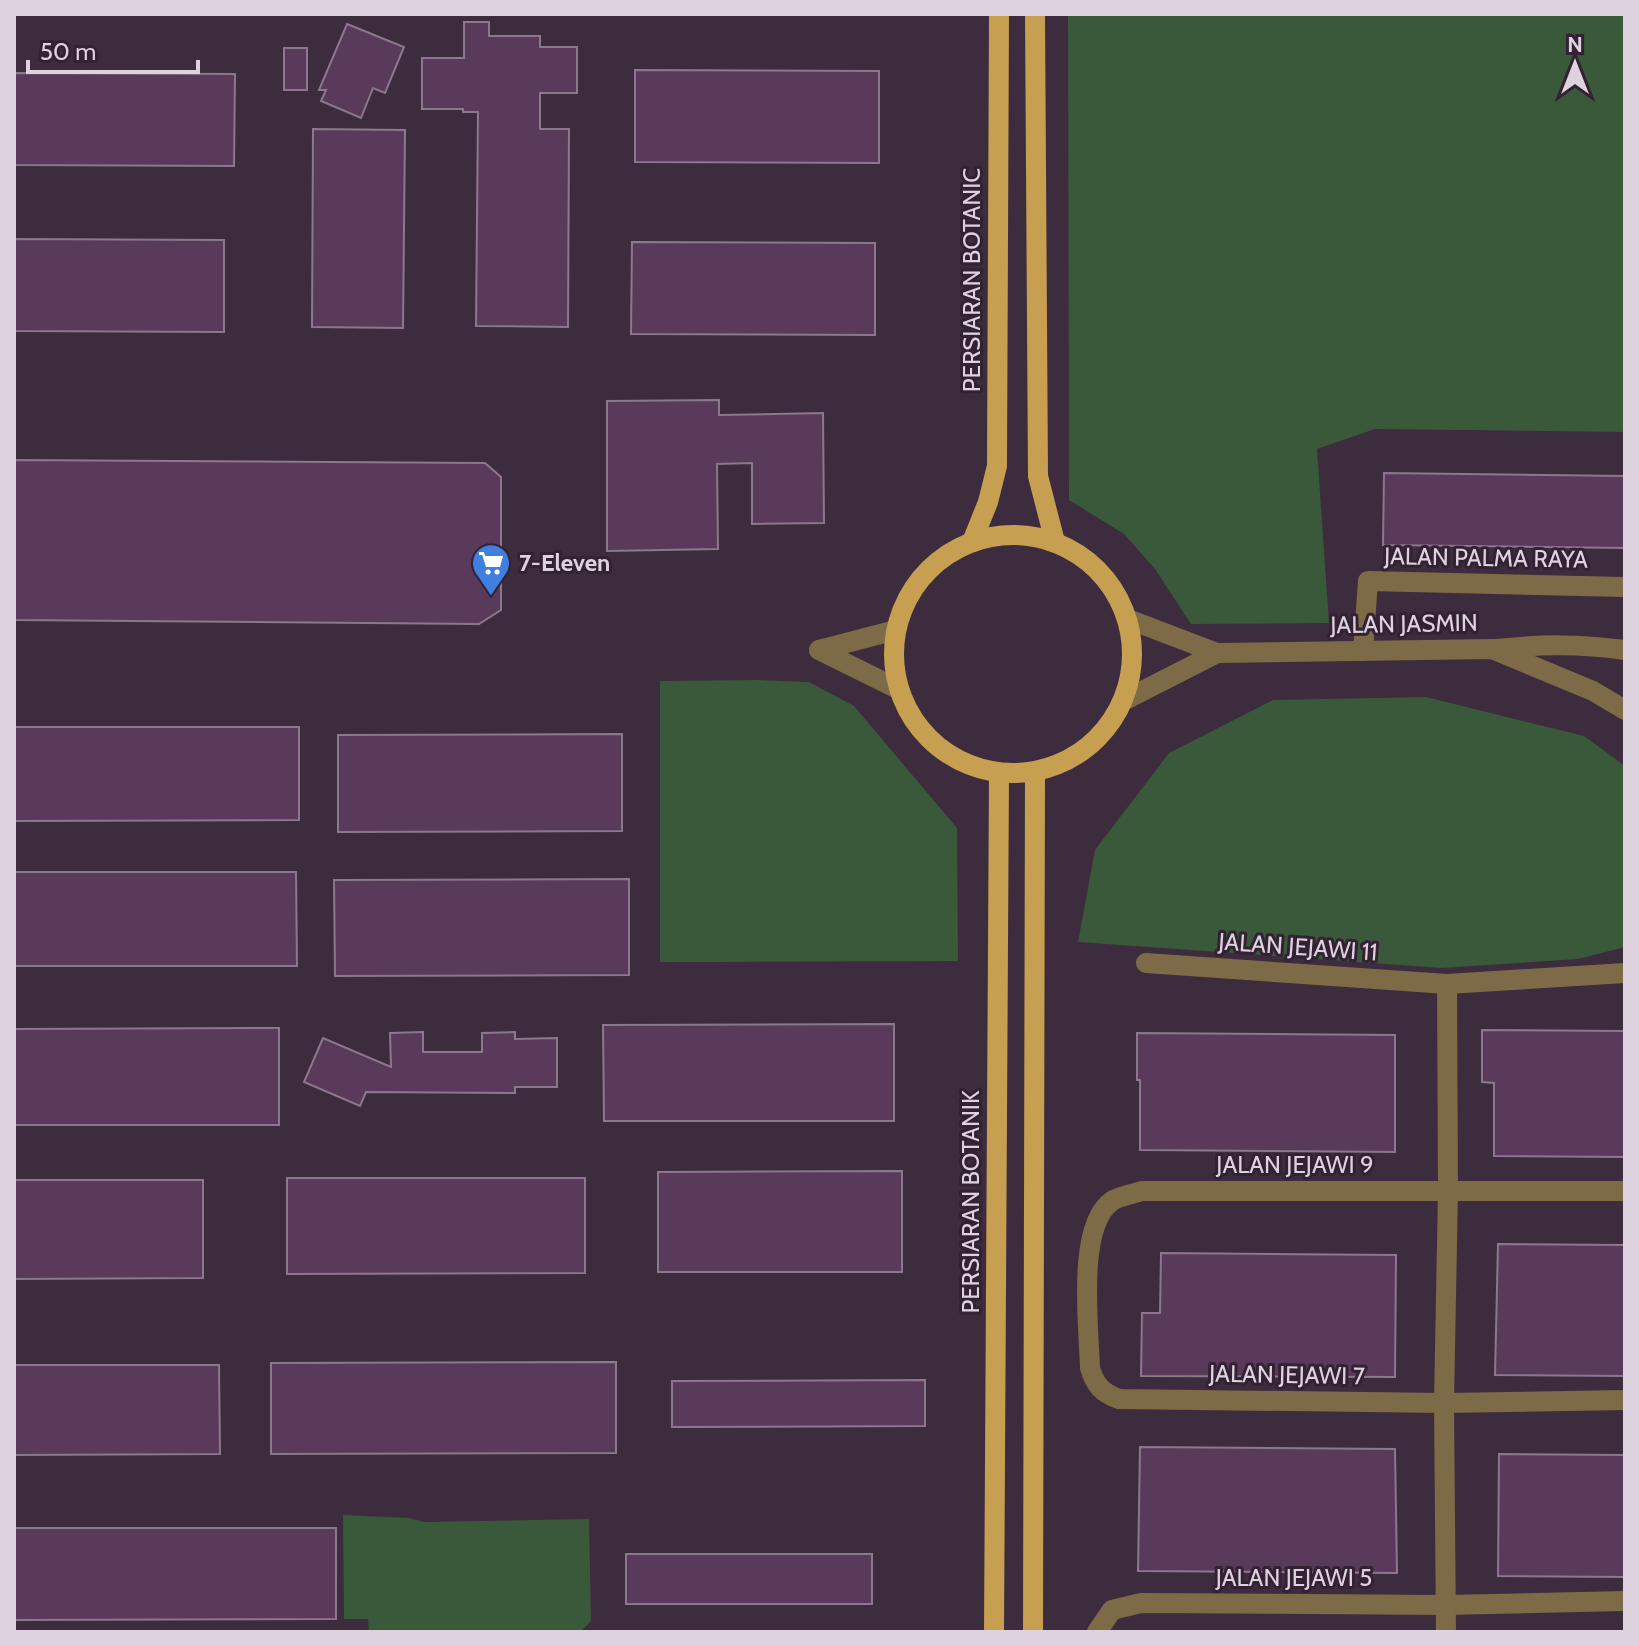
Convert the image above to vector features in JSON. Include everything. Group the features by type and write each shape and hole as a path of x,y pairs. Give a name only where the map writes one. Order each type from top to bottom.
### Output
{"main road":[{"name":"PERSIARAN BOTANIC","path":"972,542 988,502 997,466 999,14"},
{"path":"1035,14 1038,476 1055,542"},
{"path":"999,535 1027,535 1055,542 1087,559 1113,586 1128,619 1134,646 1132,674 1125,700 1098,739 1058,765 1035,772 999,773 966,764 936,746 913,720 898,689 893,660 896,630 905,601 922,576 944,556 972,542 999,535"},
{"path":"1033,1632 1035,772"},
{"name":"PERSIARAN BOTANIK","path":"994,1632 999,773"}],"street":[{"name":"JALAN PALMA RAYA","path":"1363,651 1368,581 1625,587"},
{"name":"JALAN JASMIN","path":"1128,619 1217,653 1492,649 1593,691 1625,710"},
{"path":"896,630 819,650 898,689"},
{"path":"1492,649 1547,643 1625,650"},
{"name":"JALAN JASMIN","path":"1125,700 1217,653"},
{"name":"JALAN JEJAWI 11","path":"1146,963 1447,984 1625,973"},
{"path":"1446,1632 1447,984"},
{"name":"JALAN JEJAWI 9","path":"1130,1399 1107,1394 1094,1383 1090,1368 1088,1249 1096,1222 1112,1201 1142,1191 1625,1191"},
{"name":"JALAN JEJAWI 7","path":"1130,1399 1444,1403 1625,1400"},
{"name":"JALAN JEJAWI 5","path":"1097,1632 1112,1610 1141,1603 1446,1605 1625,1601"}],"green space":[{"path":"1068,14 1625,14 1625,432 1375,429 1317,449 1329,623 1191,624 1155,569 1124,534 1069,500"},
{"path":"660,681 809,682 854,706 957,828 958,961 660,962"},
{"path":"1426,697 1584,736 1625,766 1625,947 1578,959 1442,968 1078,942 1095,850 1169,753 1273,700"},
{"path":"343,1515 409,1518 424,1522 589,1519 591,1621 580,1632 369,1632 368,1619 344,1619"}],"building":[{"path":"464,22 489,22 489,36 540,36 540,47 577,47 577,93 540,93 540,129 569,129 568,327 476,326 478,112 422,109 422,58 464,58"},
{"path":"347,24 404,47 385,93 373,88 361,118 321,101 326,90 319,90"},
{"path":"284,48 307,48 307,90 284,90"},
{"path":"635,70 879,71 879,163 635,162"},
{"path":"14,73 235,74 234,166 14,165"},
{"path":"313,129 405,130 403,328 312,327"},
{"path":"14,239 224,240 224,332 14,331"},
{"path":"632,242 875,243 875,335 631,334"},
{"path":"719,400 719,415 823,413 824,523 752,524 752,463 717,464 718,549 607,551 607,401"},
{"path":"14,460 485,463 501,477 501,610 479,624 14,620"},
{"path":"1384,473 1625,476 1625,548 1383,545"},
{"path":"14,727 299,727 299,820 14,821"},
{"path":"622,734 622,831 338,832 338,735"},
{"path":"14,872 296,872 297,966 14,966"},
{"path":"629,879 629,975 335,976 334,880"},
{"path":"894,1024 894,1121 604,1121 603,1025"},
{"path":"279,1028 279,1125 14,1125 14,1029"},
{"path":"1482,1030 1625,1031 1625,1157 1494,1156 1494,1083 1482,1082"},
{"path":"423,1032 423,1052 482,1052 482,1033 515,1032 515,1039 557,1038 557,1087 515,1087 515,1093 366,1092 360,1106 304,1082 323,1038 391,1067 390,1033"},
{"path":"1137,1033 1395,1035 1395,1152 1140,1150"},
{"path":"902,1171 902,1272 658,1272 658,1172"},
{"path":"287,1178 585,1178 585,1273 287,1274"},
{"path":"14,1180 203,1180 203,1278 14,1279"},
{"path":"1498,1244 1625,1245 1625,1376 1495,1375"},
{"path":"1161,1253 1396,1255 1395,1377 1141,1376 1142,1313 1160,1313"},
{"path":"616,1362 616,1453 271,1454 271,1363"},
{"path":"14,1365 219,1365 220,1454 14,1455"},
{"path":"925,1380 925,1426 672,1427 672,1381"},
{"path":"1140,1447 1395,1449 1397,1573 1138,1571"},
{"path":"1499,1454 1625,1455 1625,1577 1498,1576"},
{"path":"14,1528 336,1528 336,1619 14,1620"},
{"path":"626,1554 872,1554 872,1604 626,1604"}],"place":[{"name":"7-Eleven","path":"491,597"}]}
